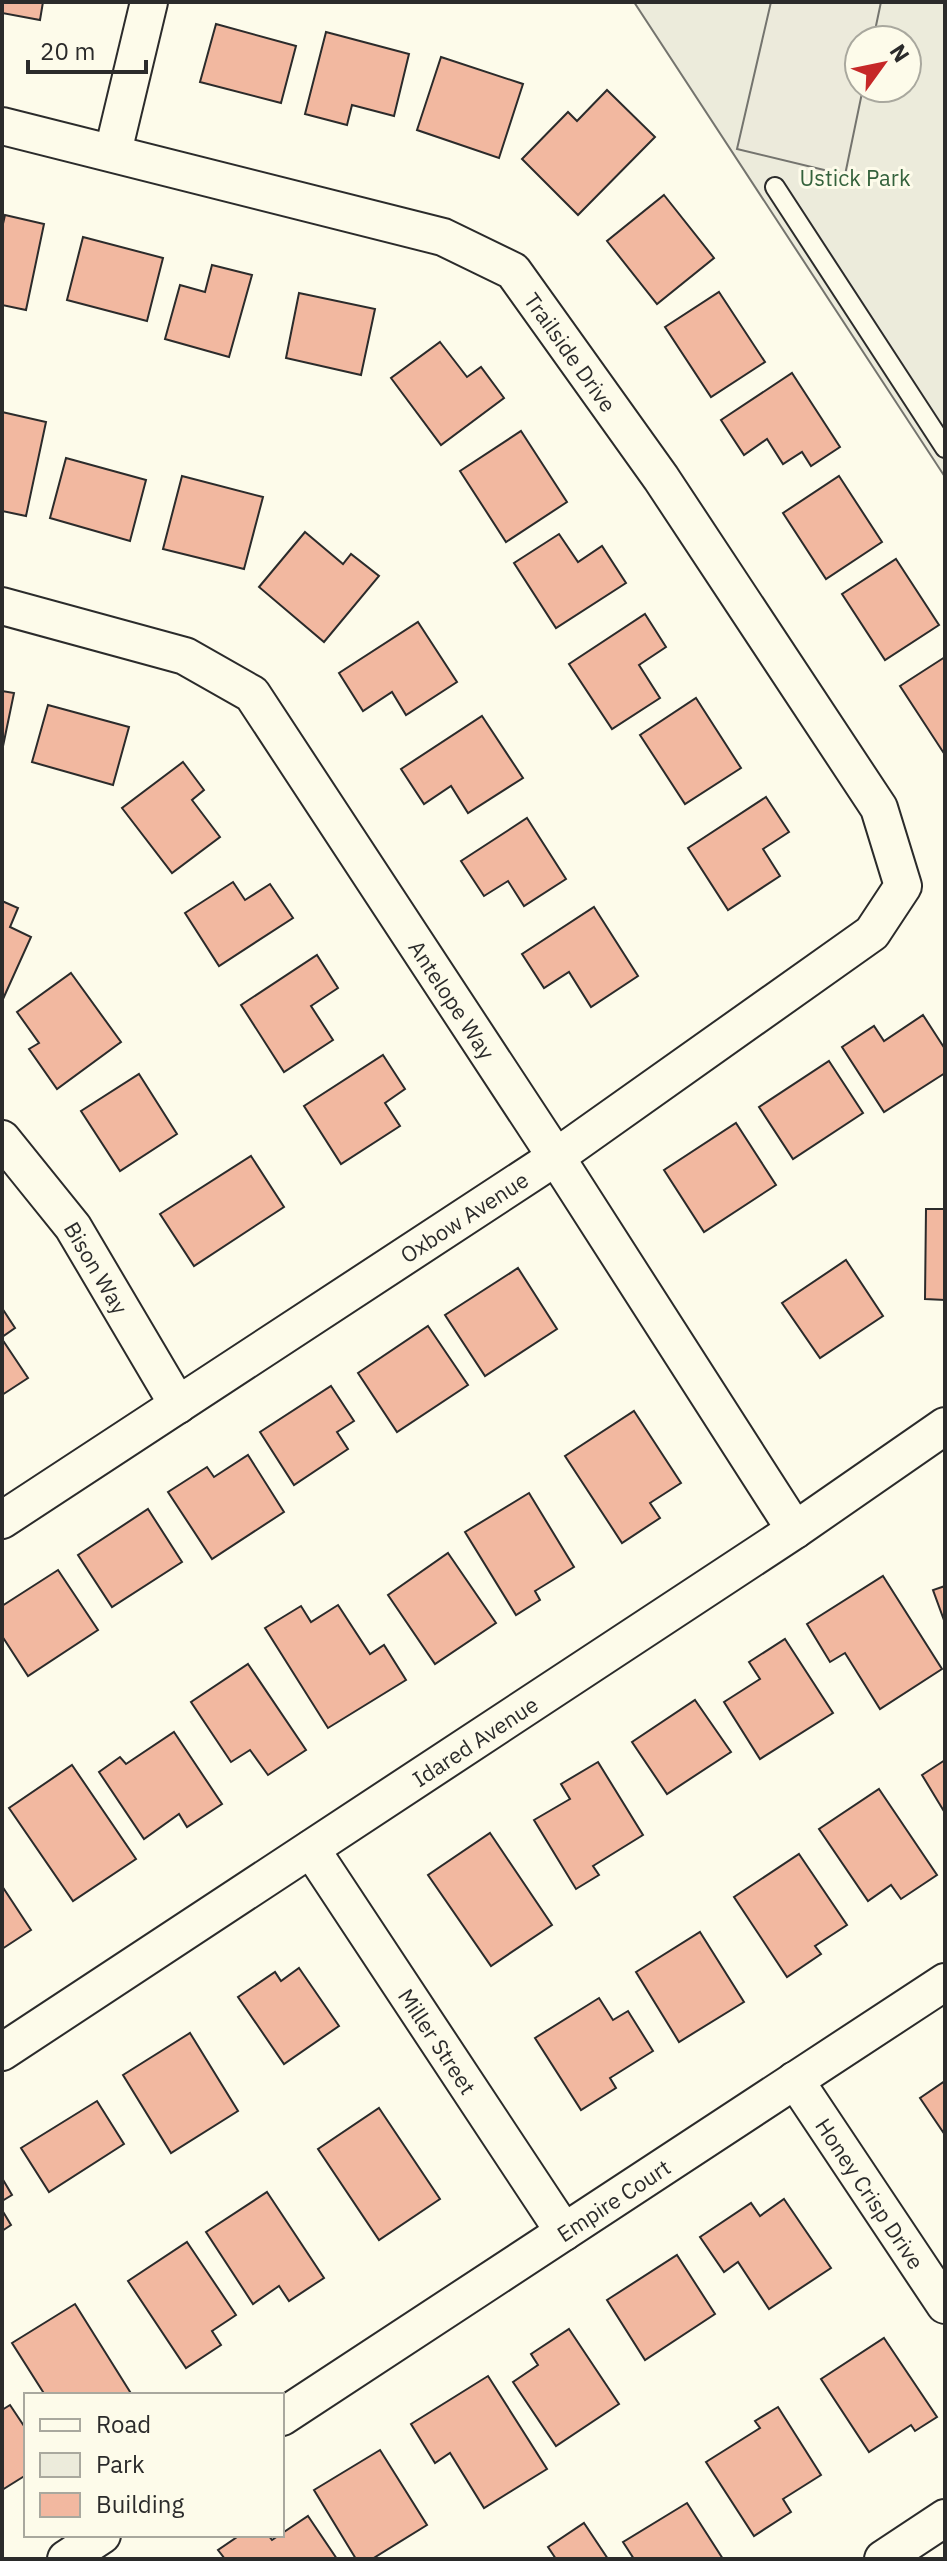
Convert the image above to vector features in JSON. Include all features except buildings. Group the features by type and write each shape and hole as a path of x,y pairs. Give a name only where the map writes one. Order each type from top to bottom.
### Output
{"street":[{"path":"113,152 149,2"},
{"name":"Trailside Drive","path":"2,126 443,237 513,271 661,478 879,808 903,886"},
{"name":"Antelope Way","path":"2,606 185,656 252,694 556,1157 795,1530"},
{"name":"Oxbow Avenue","path":"2,1520 556,1157 872,933 903,886"},
{"name":"Bison Way","path":"2,1139 73,1227 178,1405"},
{"name":"Idared Avenue","path":"2,2052 795,1530 945,1426"},
{"name":"Miller Street","path":"311,1849 564,2232"},
{"name":"Empire Court","path":"284,2416 945,1982"},
{"name":"Honey Crisp Drive","path":"795,2080 945,2305"},
{"path":"883,2559 945,2518"},
{"path":"66,2559 99,2537"}],"lane":[{"path":"775,187 945,448"}],"green space":[{"name":"Ustick Park","path":"634,2 945,2 945,477"}],"shaded area":[{"path":"771,2 881,2 876,24 843,24 843,104 860,104 845,175 737,149"}]}
